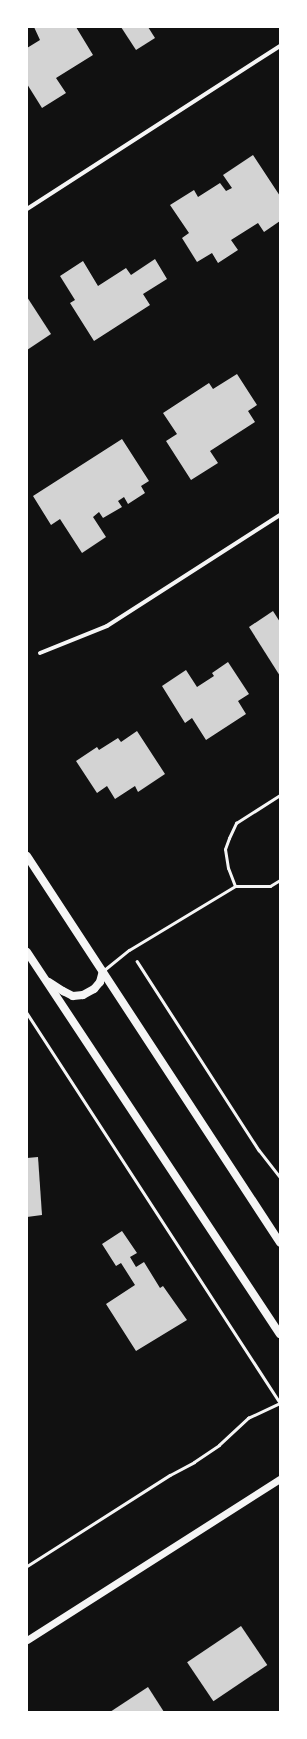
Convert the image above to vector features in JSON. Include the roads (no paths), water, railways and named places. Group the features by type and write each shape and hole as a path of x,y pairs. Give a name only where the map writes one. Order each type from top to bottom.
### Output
{"main road":[{"path":"27,856 280,1243"},
{"path":"27,952 280,1334"},
{"path":"45,979 62,991 73,996 83,995 94,989 100,982 103,971"}],"street":[{"path":"27,210 280,46"},
{"path":"40,653 107,626 280,515"},
{"path":"27,1640 280,1479"}],"lane":[{"path":"235,886 228,868 225,849 236,823 280,795"},
{"path":"103,971 129,950 235,886 270,886 280,880"}]}
